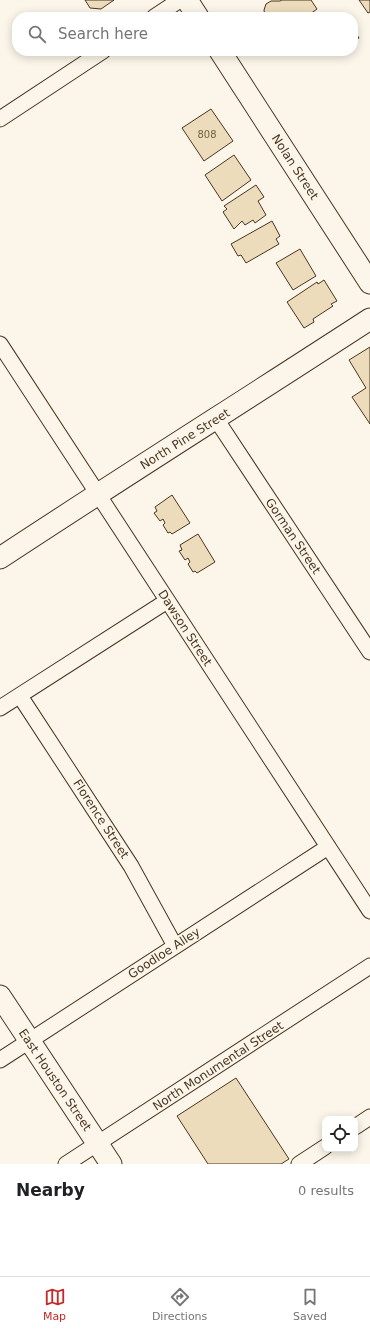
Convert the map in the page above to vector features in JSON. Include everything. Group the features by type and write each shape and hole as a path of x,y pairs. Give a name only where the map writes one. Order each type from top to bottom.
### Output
{"street":[{"path":"162,12 180,0"},
{"path":"187,0 195,12"},
{"path":"0,119 95,56"},
{"name":"Nolan Street","path":"223,56 370,284"},
{"name":"North Pine Street","path":"0,558 98,493 370,320"},
{"name":"Dawson Street","path":"0,344 370,911"},
{"name":"Gorman Street","path":"216,419 370,652"},
{"path":"0,708 167,601"},
{"name":"Florence Street","path":"20,696 131,866 176,946"},
{"name":"Goodloe Alley","path":"0,1060 328,847"},
{"name":"North Monumental Street","path":"66,1164 370,966"},
{"name":"East Houston Street","path":"0,996 111,1164"},
{"path":"358,1125 370,1117"},
{"path":"299,1164 315,1160 322,1151"}],"building":[{"path":"85,0 114,0 101,9 90,8"},
{"path":"311,0 317,9 313,12 264,12 266,4 271,1"},
{"path":"359,0 370,0 370,12 368,13"},
{"path":"211,109 233,141 204,161 182,128"},
{"path":"234,155 251,180 222,201 205,175"},
{"path":"256,185 264,197 258,201 266,215 255,223 253,220 245,225 242,221 234,229 223,212 227,209 224,206"},
{"path":"272,221 280,236 276,239 279,244 246,263 241,255 238,256 231,244"},
{"path":"300,249 316,276 293,290 276,263"},
{"path":"324,280 337,301 331,304 333,306 313,319 314,322 304,328 287,302 317,282 318,284"},
{"path":"370,347 370,424 352,397 366,388 349,360"},
{"path":"172,495 190,523 172,534 170,532 168,533 163,525 165,523 163,519 160,521 154,513 157,511 155,507"},
{"path":"198,534 215,562 197,573 195,571 193,572 188,564 190,562 188,558 185,560 179,551 182,550 180,545"},
{"path":"236,1078 289,1159 281,1164 208,1164 177,1116"}]}
